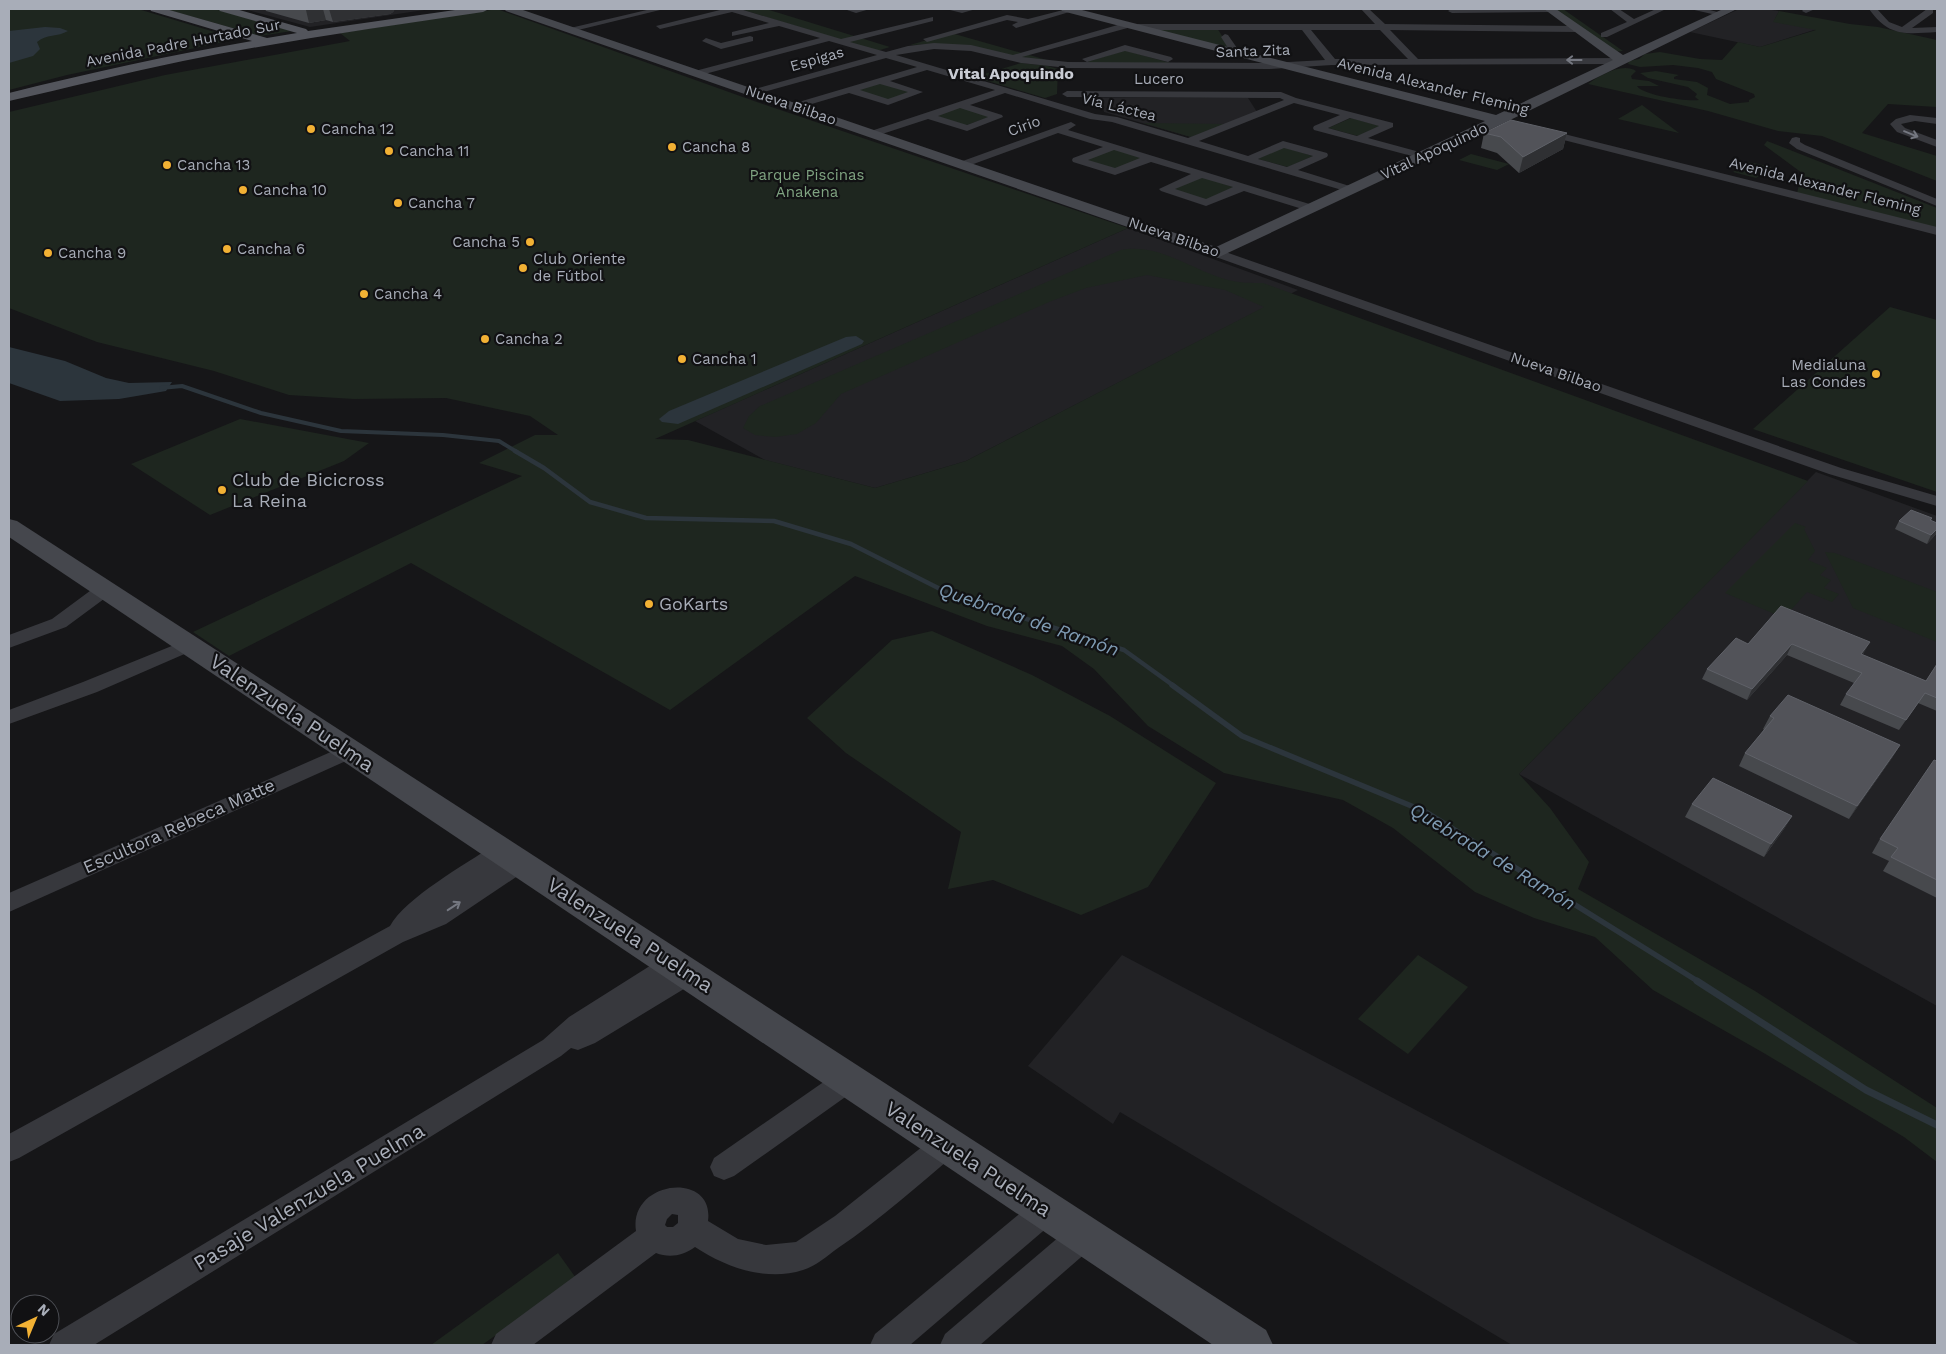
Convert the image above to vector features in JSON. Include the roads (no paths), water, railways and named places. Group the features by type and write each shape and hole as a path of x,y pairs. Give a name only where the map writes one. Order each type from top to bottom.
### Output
{"main road":[{"path":"155,9 262,40"},
{"path":"224,9 302,31"},
{"name":"Avenida Padre Hurtado Sur","path":"9,97 302,31 452,9"},
{"name":"Avenida Padre Hurtado Sur","path":"9,90 120,65 262,40 483,9"},
{"path":"236,32 264,30 279,24"},
{"path":"286,38 302,31"}],"street":[{"name":"Nueva Bilbao","path":"513,9 964,164 1835,471 1937,501"},
{"path":"570,29 626,12 656,10 654,9"},
{"name":"Vía Láctea","path":"688,19 733,9 841,41 884,48"},
{"path":"746,13 765,9"},
{"path":"848,9 856,11 866,9"},
{"path":"950,9 962,11 972,9"},
{"name":"Espigas","path":"754,92 884,48 1007,17 1029,22 1069,9"},
{"name":"Avenida Alexander Fleming","path":"1069,9 1505,122"},
{"path":"1365,9 1415,61"},
{"path":"1566,9 1604,35 1628,58"},
{"path":"1614,9 1633,22"},
{"path":"1604,35 1662,9"},
{"path":"1694,9 1726,11"},
{"path":"1873,9 1887,25 1905,29 1937,30"},
{"path":"1450,10 1472,28"},
{"path":"1450,10 1550,10 1577,29 1628,58"},
{"name":"Vital Apoquindo","path":"1217,253 1423,156 1505,122 1628,58 1726,11"},
{"path":"1905,29 1930,12"},
{"path":"841,41 930,20 911,14"},
{"path":"885,20 883,22 900,27"},
{"path":"735,34 780,23"},
{"path":"1011,58 1133,26 1291,23 1305,28 1384,28 1458,31 1472,28 1577,29"},
{"path":"1305,28 1332,62"},
{"name":"Vía Láctea","path":"841,31 926,67 1094,117 1113,119 1190,141 1352,190"},
{"path":"1066,31 1086,37"},
{"path":"1226,37 1233,48 1230,51"},
{"path":"698,73 830,38"},
{"path":"1039,39 1059,44"},
{"name":"Santa Zita","path":"884,48 949,46 977,49 1065,71 1195,66 1238,70 1332,62 1488,58 1628,58"},
{"path":"1067,94 1065,71 1128,48 1195,66"},
{"path":"756,58 772,63 800,55 785,50"},
{"path":"795,106 926,67"},
{"path":"850,90 888,102 918,92 880,81"},
{"path":"875,133 1006,90"},
{"name":"Lucero","path":"1067,94 1250,91 1282,94 1293,100 1389,125 1358,139"},
{"name":"Cirio","path":"1050,104 1060,100 1067,94"},
{"path":"1190,141 1293,100"},
{"path":"929,116 967,128 998,117 960,105"},
{"path":"1349,115 1318,128 1423,156"},
{"name":"Cirio","path":"964,164 1094,117"},
{"path":"1937,121 1911,118 1898,121 1895,124 1901,130 1937,144"},
{"name":"Avenida Alexander Fleming","path":"1530,128 1937,230"},
{"path":"1059,130 1312,208"},
{"path":"1796,140 1794,142 1801,147 1937,203"},
{"path":"1249,159 1283,144 1323,155 1288,171"},
{"path":"1113,147 1077,160 1115,172 1151,158"},
{"path":"1202,174 1164,190 1206,203 1243,187"},
{"name":"Valenzuela Puelma","path":"9,526 1084,1235 1239,1342"},
{"path":"9,642 59,623 105,590"},
{"path":"9,717 90,687 189,645"},
{"name":"Escultora Rebeca Matte","path":"9,903 349,751"},
{"path":"9,1149 394,935 438,917 511,857"},
{"name":"Pasaje Valenzuela Puelma","path":"65,1345 552,1048 586,1036 681,969"},
{"path":"724,1167 848,1080"},
{"path":"507,1345 654,1236 650,1230 651,1216 655,1210 668,1201 683,1201 691,1207 694,1213 692,1228 718,1245 737,1254 766,1260 801,1256 846,1226 946,1144"},
{"path":"886,1345 1046,1210"},
{"path":"956,1345 1084,1235"}],"waterway":[{"name":"Quebrada de Ramón","path":"161,388 182,386 261,413 341,431 443,435 499,441 517,452"},
{"name":"Quebrada de Ramón","path":"515,451 544,468 590,502 646,518 774,521 851,544 954,596 1124,650 1174,686"},
{"name":"Quebrada de Ramón","path":"1172,685 1242,736 1426,812 1699,982"},
{"name":"Quebrada de Ramón","path":"1697,981 1866,1090 1937,1125"}],"place":[{"name":"Cancha 12","path":"311,129"},
{"name":"Cancha 8","path":"672,147"},
{"name":"Cancha 11","path":"389,151"},
{"name":"Cancha 13","path":"167,165"},
{"name":"Cancha 10","path":"243,190"},
{"name":"Cancha 7","path":"398,203"},
{"name":"Cancha 5","path":"530,242"},
{"name":"Cancha 6","path":"227,249"},
{"name":"Cancha 9","path":"48,253"},
{"name":"Club Oriente de Fútbol","path":"523,268"},
{"name":"Cancha 4","path":"364,294"},
{"name":"Cancha 2","path":"485,339"},
{"name":"Cancha 1","path":"682,359"},
{"name":"Medialuna Las Condes","path":"1876,374"},
{"name":"Club de Bicicross La Reina","path":"222,490"},
{"name":"GoKarts","path":"649,604"}],"district":[{"name":"Vital Apoquindo","path":"1011,73"}],"park label":[{"name":"Parque Piscinas Anakena","path":"807,184"}]}
